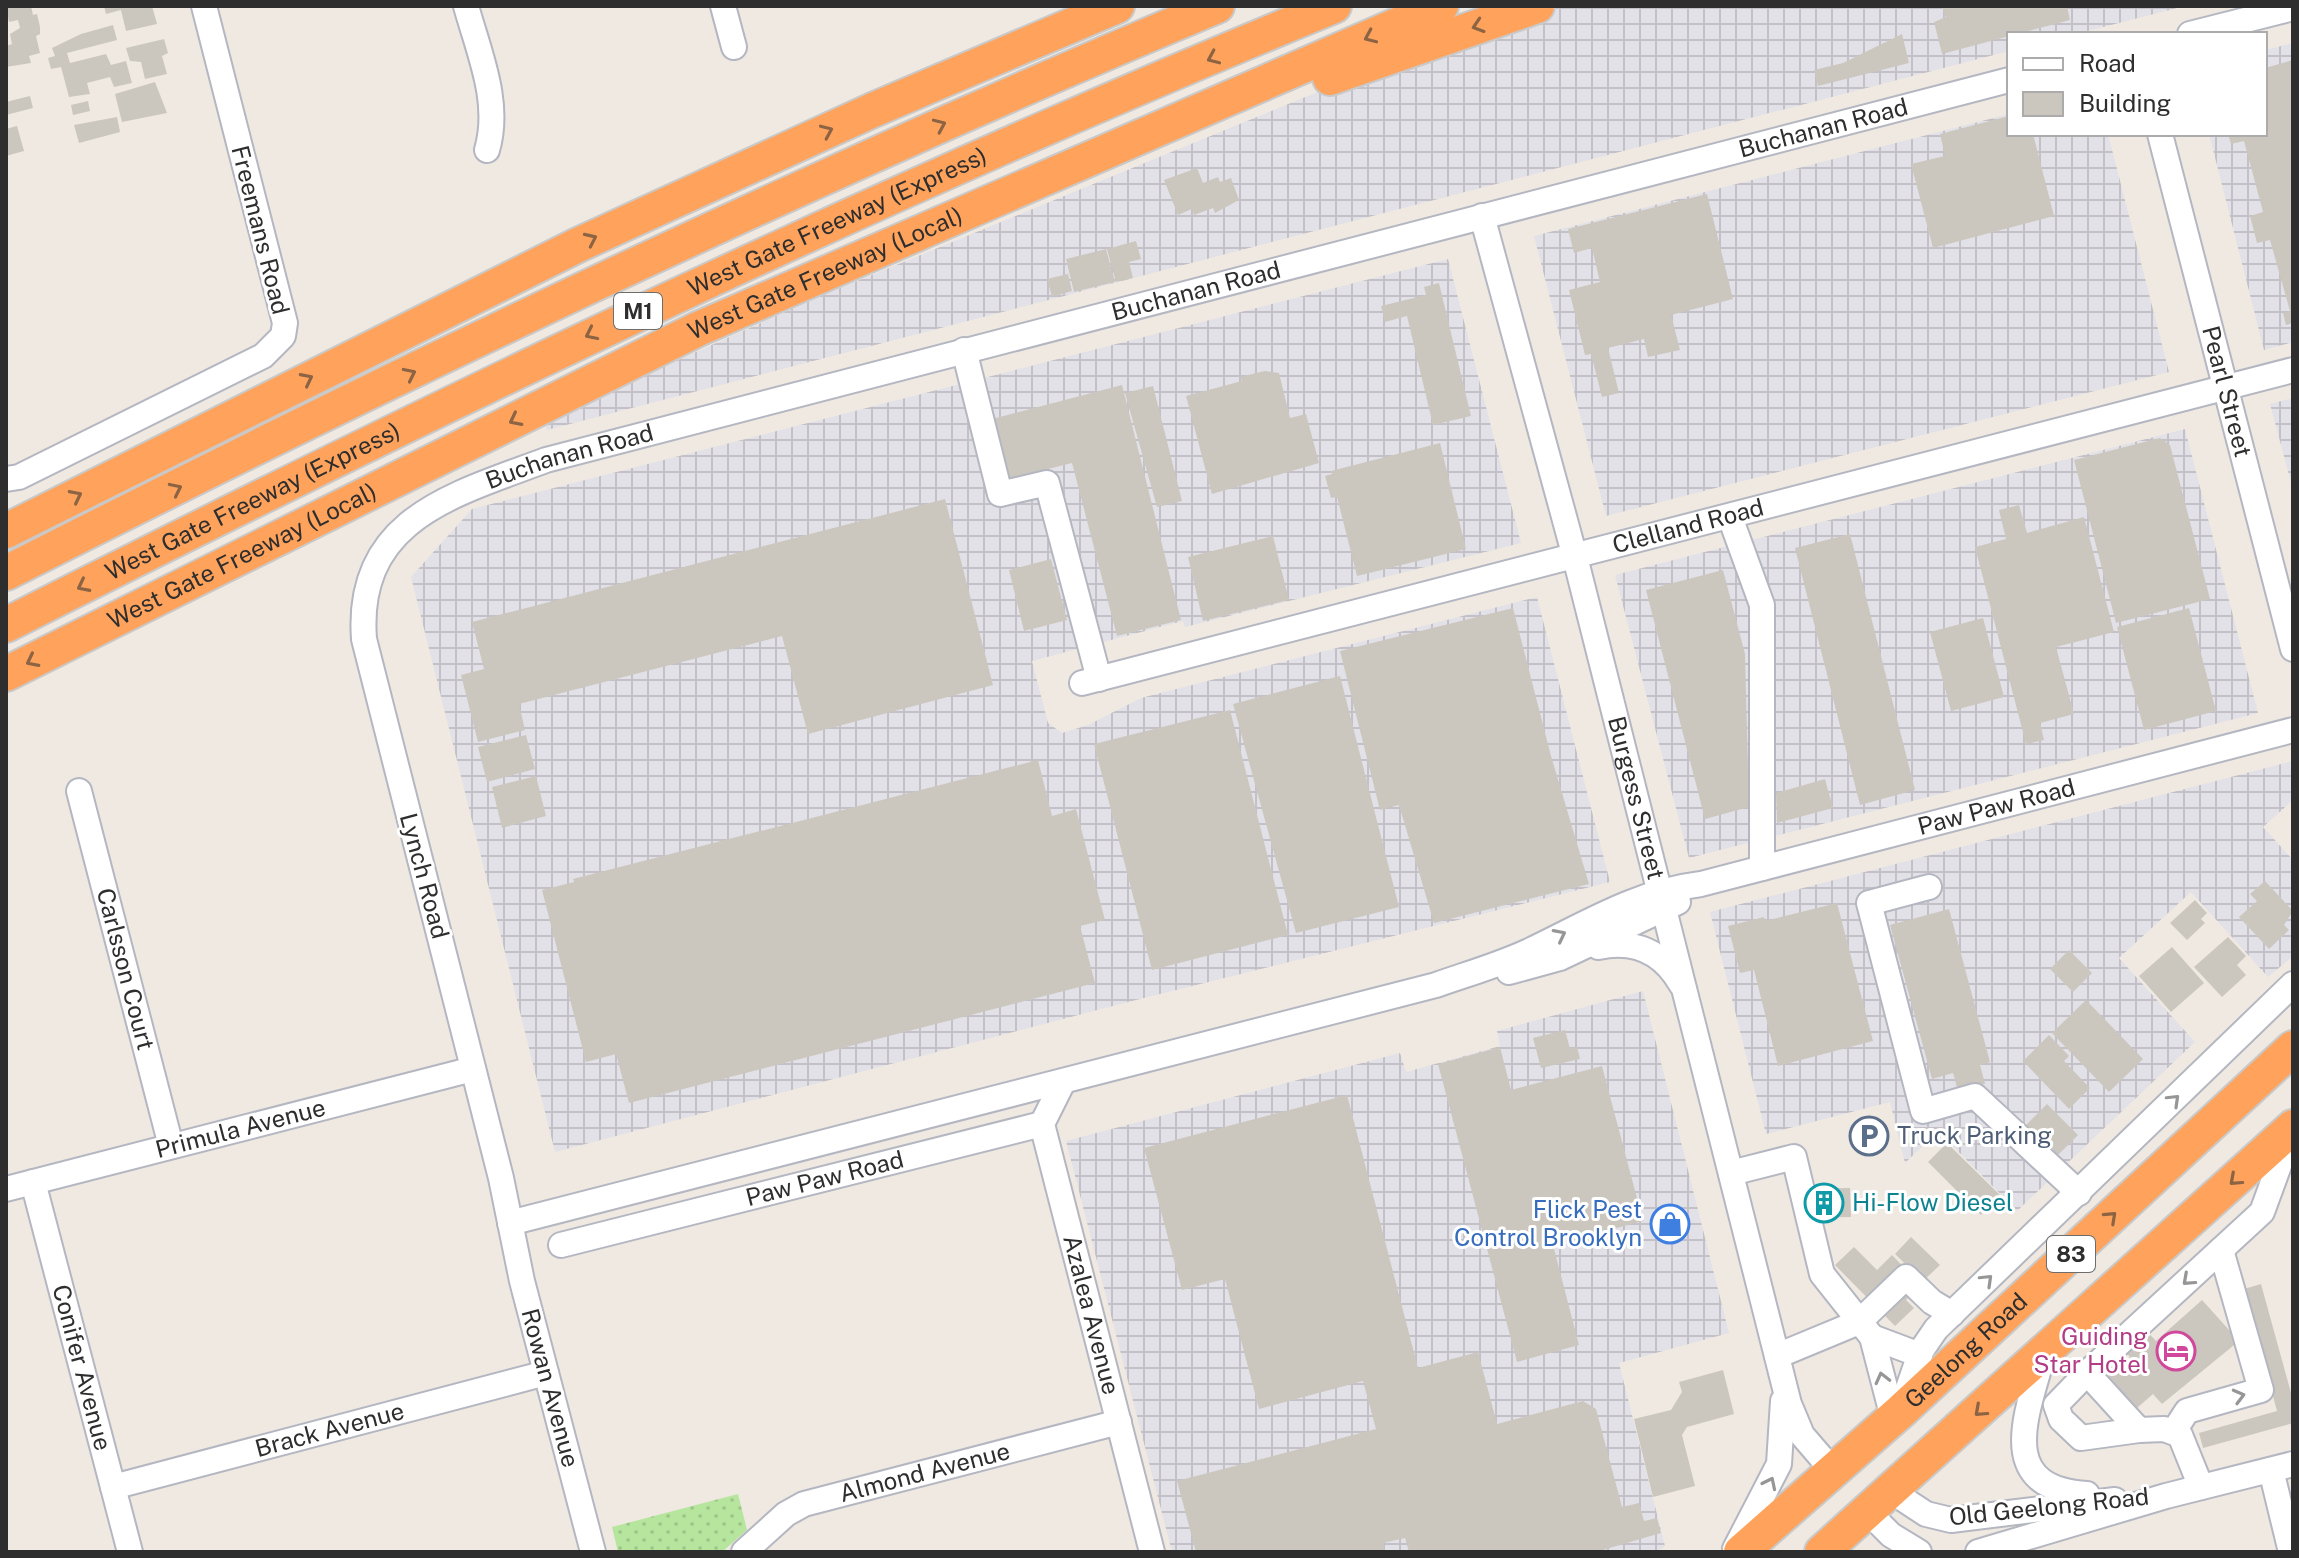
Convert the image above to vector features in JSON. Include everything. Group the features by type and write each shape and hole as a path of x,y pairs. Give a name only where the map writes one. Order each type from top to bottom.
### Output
{"highway":[{"path":"6,531 565,252 873,110 1117,6"},
{"name":"West Gate Freeway (Express)","path":"6,573 716,226 967,112 1217,6"},
{"name":"West Gate Freeway (Express)","path":"6,625 391,432 752,258 1334,6"},
{"name":"West Gate Freeway (Local)","path":"6,674 698,329 1441,6"},
{"path":"813,278 1375,61 1537,6"},
{"name":"Geelong Road","path":"1741,1552 1896,1415 2293,1048"},
{"name":"83","path":"1822,1552 2293,1128"},
{"path":"1840,1465 1880,1502"}],"street":[{"name":"Freemans Road","path":"6,479 19,477 263,356 283,336 285,323 204,6"},
{"path":"466,6 494,107 494,126 487,150"},
{"path":"723,6 734,47"},
{"path":"2198,32 2293,8"},
{"name":"Buchanan Road","path":"395,534 444,501 546,460 2007,81"},
{"name":"Pearl Street","path":"2161,136 2293,649"},
{"name":"Burgess Street","path":"1482,216 1575,557 1783,1383 1798,1428 1840,1465"},
{"name":"Clelland Road","path":"964,350 1000,494 1047,483 1090,681 2293,370"},
{"path":"1730,517 1762,605 1762,868"},
{"name":"Lynch Road","path":"395,534 367,580 363,599 364,639 510,1223"},
{"name":"Paw Paw Road","path":"510,1223 1436,985 1511,972 1560,958 1663,901 1701,884 2293,730"},
{"name":"Carlsson Court","path":"79,791 171,1146"},
{"path":"1929,887 1869,903 1923,1111 1975,1096 2079,1193"},
{"name":"Paw Paw Road","path":"1436,985 1516,956 1606,911 1663,901"},
{"path":"1560,958 1609,945 1643,948 1672,970 1690,1004"},
{"path":"1896,1415 1930,1337 2293,984"},
{"name":"Primula Avenue","path":"6,1189 473,1069"},
{"path":"1005,1096 1024,1103 1042,1124 1063,1082"},
{"name":"Paw Paw Road","path":"561,1245 1042,1124"},
{"name":"Azalea Avenue","path":"1042,1124 1152,1552"},
{"path":"2201,1487 2185,1442 2174,1431 2139,1430 2089,1438 2073,1433 2061,1419 2056,1405 2262,1212 2293,1128"},
{"path":"1731,1173 1794,1157 1822,1274 1865,1329 1896,1415"},
{"path":"676,1181 684,1216"},
{"name":"Conifer Avenue","path":"33,1182 130,1552"},
{"name":"Rowan Avenue","path":"510,1223 593,1552"},
{"path":"2174,1431 2187,1411 2261,1390 2221,1250"},
{"path":"1777,1356 1865,1329 1906,1277 1932,1302 1952,1314"},
{"path":"1865,1329 1920,1355"},
{"path":"2043,1355 2022,1439 2031,1468 2049,1485 2066,1492 2166,1496"},
{"name":"Brack Avenue","path":"113,1487 546,1373"},
{"path":"2087,1373 2139,1430"},
{"path":"1733,1552 1779,1464 1783,1383"},
{"name":"Almond Avenue","path":"744,1552 794,1508 816,1500 1119,1422"},
{"path":"2282,1467 2291,1552"},
{"name":"Old Geelong Road","path":"1978,1552 2166,1496 2282,1467"},
{"name":"Old Geelong Road","path":"1880,1502 1951,1520 2166,1496"},
{"path":"1880,1502 1891,1535 1919,1552"}],"shaded area":[{"path":"1527,6 2185,6 2084,32 2007,32 2007,52 547,430 544,420 823,295"},
{"path":"2293,43 2293,342 2264,350 2210,136 2267,136 2267,50"},
{"path":"2007,115 2007,136 2109,136 2169,372 1606,516 1534,236"},
{"path":"1448,259 1521,543 1185,627 1183,621 1032,661 1048,723 1062,733 1088,725 1141,698 1537,597 1610,882 1132,1001 555,1152 411,577 472,509"},
{"path":"2293,398 2293,490 2270,404"},
{"path":"2185,429 2258,713 1689,858 1615,575"},
{"path":"2293,761 2293,800 2263,827 2293,860 2293,956 2268,977 2191,892 2119,958 2195,1042 2017,1211 1938,1131 1905,1163 1890,1102 1766,1134 1710,912"},
{"path":"1643,991 1729,1333 1619,1363 1665,1546 1657,1552 1172,1552 1066,1141 1400,1053 1406,1072 1500,1046 1497,1031"}],"green space":[{"path":"738,1494 747,1530 722,1552 618,1552 612,1527"}],"building":[{"path":"6,6 31,6 33,15 37,14 40,34 36,36 40,53 29,56 31,63 6,67 6,46 12,44 10,34 20,28 18,20 9,22"},
{"path":"104,6 152,6 157,24 126,31 121,10 106,14"},
{"path":"2067,6 2070,20 2025,32 2007,32 2007,37 1942,54 1934,22 1946,17 1942,8"},
{"path":"113,25 117,40 67,53 70,63 106,54 111,65 126,61 132,83 114,87 110,77 87,83 90,94 69,97 61,67 51,69 48,58 55,56 52,48 81,34"},
{"path":"1902,34 1909,63 1818,86 1814,70 1843,63"},
{"path":"164,39 168,53 162,56 167,74 145,79 141,62 130,61 126,48"},
{"path":"2293,60 2293,323 2286,325 2283,313 2290,311 2270,240 2257,243 2250,216 2263,212 2244,141 2231,144 2229,136 2267,136 2267,67"},
{"path":"155,82 167,113 122,122 115,94"},
{"path":"30,96 33,108 6,115 6,102"},
{"path":"88,101 90,111 73,115 71,105"},
{"path":"117,117 120,132 79,143 74,125"},
{"path":"2007,117 2007,136 2034,136 2054,216 1933,248 1911,164 1945,156 1940,134"},
{"path":"17,126 24,151 6,156 6,129"},
{"path":"1197,168 1203,183 1218,177 1220,182 1231,178 1239,200 1215,213 1213,208 1194,215 1192,209 1178,215 1164,180"},
{"path":"1707,194 1733,299 1671,315 1680,350 1648,357 1644,339 1608,348 1619,393 1602,397 1591,354 1585,355 1569,290 1600,282 1592,248 1574,253 1568,229"},
{"path":"1136,241 1141,259 1129,262 1133,278 1116,282 1107,249"},
{"path":"1106,249 1115,282 1074,292 1066,259"},
{"path":"1068,274 1072,291 1052,297 1047,279"},
{"path":"1439,283 1471,416 1433,425 1407,316 1385,322 1381,306 1426,295 1424,287"},
{"path":"1265,371 1279,373 1290,418 1306,414 1319,463 1212,494 1186,396 1242,381 1240,377"},
{"path":"1122,385 1181,620 1117,636 1072,463 1008,479 992,419"},
{"path":"1153,386 1182,501 1157,507 1125,393"},
{"path":"2160,438 2170,445 2210,599 2116,623 2074,460"},
{"path":"1440,443 1466,549 1357,576 1337,497 1331,498 1325,476 1332,474 1331,471"},
{"path":"945,499 993,685 808,734 782,636 519,704 525,730 478,742 461,675 484,669 472,622"},
{"path":"2019,505 2027,533 2084,517 2114,632 2056,647 2074,714 2040,723 2044,740 2026,744 1975,547 2006,539 1999,510"},
{"path":"1850,534 1915,790 1860,805 1795,548"},
{"path":"1273,536 1289,600 1203,621 1188,557"},
{"path":"1051,559 1067,620 1024,631 1009,570"},
{"path":"1723,570 1745,654 1749,807 1705,819 1646,590"},
{"path":"1513,608 1551,756 1589,884 1434,923 1399,805 1380,810 1340,651"},
{"path":"2189,608 2216,711 2144,730 2117,627"},
{"path":"1983,618 2004,697 1951,711 1930,632"},
{"path":"1340,676 1399,907 1296,933 1233,704"},
{"path":"1230,710 1288,935 1152,970 1094,744"},
{"path":"526,735 535,769 487,782 478,747"},
{"path":"1038,760 1052,816 1076,809 1105,920 1080,926 1095,983 629,1103 616,1054 586,1062 542,890 574,882 573,879"},
{"path":"536,776 546,816 502,828 492,787"},
{"path":"1825,779 1833,808 1777,823 1776,793"},
{"path":"2265,881 2293,911 2284,925 2289,930 2269,949 2239,917 2257,901 2250,894"},
{"path":"2195,900 2207,913 2201,919 2205,923 2187,940 2170,923"},
{"path":"1837,903 1873,1041 1778,1066 1754,970 1740,973 1728,926 1764,917 1765,921"},
{"path":"1949,909 1990,1062 1980,1065 1985,1084 1958,1091 1953,1073 1932,1079 1890,925"},
{"path":"2228,937 2246,956 2237,965 2246,975 2222,997 2194,967"},
{"path":"2172,947 2204,983 2171,1012 2139,976"},
{"path":"2069,950 2092,973 2073,992 2050,969"},
{"path":"2086,1000 2143,1059 2109,1092 2052,1033"},
{"path":"1565,1030 1570,1049 1577,1047 1580,1059 1541,1068 1533,1038"},
{"path":"2049,1035 2069,1056 2064,1061 2090,1088 2069,1109 2023,1061"},
{"path":"1500,1047 1511,1090 1602,1066 1643,1221 1553,1245 1579,1345 1517,1362 1438,1064"},
{"path":"1347,1095 1418,1368 1478,1352 1497,1424 1583,1401 1596,1409 1622,1507 1639,1503 1644,1521 1657,1518 1661,1533 1596,1552 1409,1552 1405,1538 1383,1543 1385,1552 1196,1552 1177,1481 1376,1429 1363,1381 1259,1409 1225,1279 1182,1290 1144,1148"},
{"path":"2047,1104 2078,1135 2058,1155 2052,1148 2046,1154 2022,1129"},
{"path":"1947,1143 2005,1200 1993,1212 1988,1207 1981,1215 1928,1162"},
{"name":"Hi-Flow Diesel","path":"1850,1188 1851,1217 1797,1218 1796,1189"},
{"path":"1911,1237 1940,1265 1923,1281 1895,1254"},
{"path":"1854,1247 1877,1270 1892,1255 1921,1285 1906,1300 1914,1308 1895,1326 1835,1265"},
{"path":"2261,1284 2293,1400 2293,1423 2203,1448 2199,1433 2277,1411 2244,1289"},
{"name":"Guiding Star Hotel","path":"2202,1300 2239,1341 2162,1404 2153,1394 2137,1408 2108,1376 2130,1357 2119,1345 2141,1325 2156,1341"},
{"path":"1723,1370 1734,1414 1687,1427 1682,1435 1695,1486 1653,1497 1634,1419 1671,1410 1682,1392 1679,1382"}],"place":[{"name":"Truck Parking","path":"1869,1136"},
{"name":"Hi-Flow Diesel","path":"1824,1203"},
{"name":"Flick Pest Control Brooklyn","path":"1670,1224"},
{"name":"Guiding Star Hotel","path":"2176,1351"}]}
